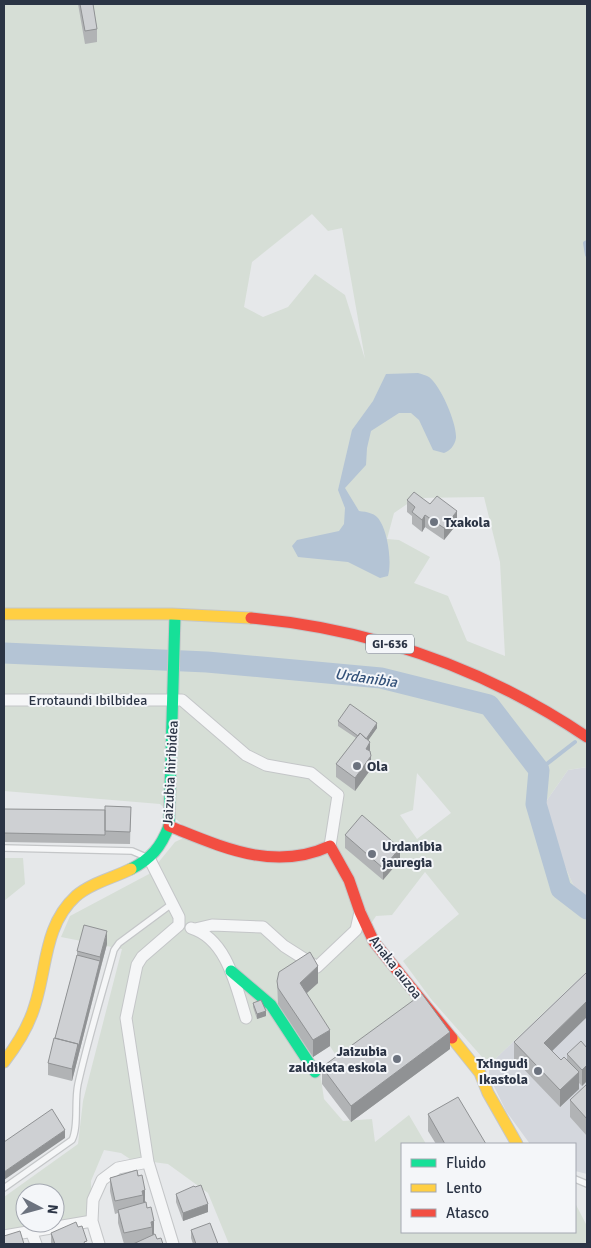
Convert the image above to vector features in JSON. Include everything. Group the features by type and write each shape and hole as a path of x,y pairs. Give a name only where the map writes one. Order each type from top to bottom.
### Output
{"street":[{"name":"GI-636","path":"4,614 175,615 271,620 308,625 382,642 419,653 486,679 545,710 587,737"},
{"name":"Jaizubia hiribidea","path":"4,1062 14,1048 35,1006 50,934 58,916 69,902 87,888 126,872 149,858 162,844 169,826 175,615"},
{"name":"Errotaundi Ibilbidea","path":"4,700 173,700"},
{"path":"169,826 214,844 268,858 310,855 330,846 338,795 311,773 266,764 246,755 182,700 173,700"},
{"name":"Anaka auzoa","path":"330,846 349,880 360,912 374,942 480,1073 488,1093 516,1143"},
{"path":"149,858 173,903 179,917 179,925 142,957 137,965 126,1018 148,1162 173,1244"},
{"name":"Anaka auzoa","path":"195,929 212,925 263,927 284,946 317,967 356,930 360,912"},
{"name":"Anaka auzoa","path":"179,925 195,929 218,947 231,971 246,1018"},
{"name":"Anaka auzoa","path":"231,971 270,1005 315,1072"},
{"path":"99,1244 92,1222 93,1200 102,1180 118,1168 148,1162"},
{"path":"65,1226 92,1222"},
{"path":"4,1236 20,1233"}],"lane":[{"path":"4,848 132,851 149,858"},
{"path":"4,1188 72,1140 76,1128 74,1108 78,1084 114,950 119,943 173,903"}],"shaded area":[{"path":"4,4 587,4 587,767 568,770 545,803 551,836 587,915 587,971 489,1065 431,999 403,961 459,914 425,872 392,915 376,916 364,934 422,1010 344,1068 300,999 279,988 320,1072 324,1099 343,1121 372,1119 375,1142 409,1115 425,1143 401,1143 401,1233 576,1233 576,1205 587,1226 587,1244 229,1244 208,1193 168,1164 130,1159 121,1153 104,1150 91,1181 92,1221 65,1226 65,1183 24,1183 78,1144 83,1101 122,949 61,937 70,916 149,874 175,842 192,834 160,804 4,791","holes":["312,214 328,231 342,228 365,359 345,295 315,274 288,307 263,317 244,307 252,262","484,497 500,562 505,656 467,641 448,596 414,583 430,557 399,540 387,539 394,513 416,498","417,773 451,813 417,839 400,815 413,810"]},
{"path":"587,767 587,915 551,836 545,803 568,770"},
{"path":"4,858 23,858 25,884 4,901"},
{"name":"Txingudi Ikastola","path":"587,971 587,1174 576,1171 576,1143 529,1143 506,1111 489,1076 489,1065"},
{"path":"15,1189 15,1233 22,1233 4,1236 4,1197"}],"water":[{"path":"418,373 429,377 443,397 456,432 453,445 444,453 433,450 419,420 411,413 399,413 371,431 366,465 345,488 359,511 374,515 383,526 389,556 388,576 380,578 348,562 298,557 292,546 297,540 339,531 344,524 345,508 338,490 352,430 373,401 386,374"}],"building":[{"path":"80,4 93,4 97,29 85,31"},
{"path":"414,492 430,504 437,496 457,511 444,528 425,515 422,520 412,512 415,507 407,500"},
{"path":"350,704 377,723 366,739 360,733 358,736 338,721"},
{"path":"360,733 370,742 366,749 370,751 371,756 355,778 336,764"},
{"path":"105,806 131,807 130,832 105,831"},
{"path":"4,809 105,810 105,835 4,833"},
{"path":"362,815 400,848 383,868 345,835"},
{"path":"84,925 107,931 100,957 77,951"},
{"path":"310,952 318,966 300,983 330,1030 313,1040 278,988 277,981 279,972"},
{"path":"77,955 100,961 78,1048 78,1044 55,1038"},
{"path":"587,972 587,1001 544,1043 561,1060 564,1057 579,1072 560,1090 514,1042"},
{"name":"Jaizubia zaldiketa eskola","path":"422,994 450,1032 351,1106 322,1067"},
{"path":"261,1000 266,1011 257,1014 253,1003"},
{"path":"54,1038 78,1044 72,1069 48,1063"},
{"path":"581,1041 587,1048 587,1067 582,1070 567,1054"},
{"path":"587,1084 587,1119 570,1100"},
{"path":"458,1097 485,1143 444,1143 428,1114"},
{"path":"52,1109 65,1130 4,1172 4,1142"},
{"path":"137,1170 138,1176 142,1175 145,1190 142,1191 143,1195 115,1201 110,1178"},
{"path":"201,1185 208,1204 183,1213 176,1194"},
{"path":"146,1202 147,1208 151,1207 154,1221 151,1222 152,1227 124,1233 118,1210"},
{"path":"76,1222 78,1227 82,1226 87,1241 84,1242 85,1244 55,1244 51,1233 65,1233 65,1227"},
{"path":"210,1223 218,1244 196,1244 191,1230"},
{"path":"21,1233 24,1244 4,1244 4,1236"},
{"path":"155,1234 157,1239 161,1238 163,1244 133,1244"}],"waterway":[{"path":"587,242 585,243 587,255"},
{"name":"Urdanibia","path":"4,653 207,662 381,678 489,705 539,770 536,804 561,889 587,909"},
{"path":"539,770 575,742"}],"traffic: fast":[{"path":"131,869 150,857 169,826 175,615"},
{"path":"231,971 271,1005 315,1072"}],"traffic: slow":[{"path":"4,614 172,614 251,618"},
{"path":"4,1062 22,1035 32,1013 52,933 66,907 82,891 131,869"},
{"path":"452,1038 480,1073 488,1093 516,1143"}],"traffic: jam":[{"path":"251,618 296,623 341,632 427,656 509,691 587,737"},
{"path":"169,826 228,848 268,857 289,857 330,846 349,880 360,912 374,942 452,1038"}],"place":[{"name":"Txakola","path":"434,522"},
{"name":"Ola","path":"357,766"},
{"name":"Urdanibia jauregia","path":"372,854"},
{"name":"Jaizubia zaldiketa eskola","path":"397,1059"},
{"name":"Txingudi Ikastola","path":"538,1071"}]}
